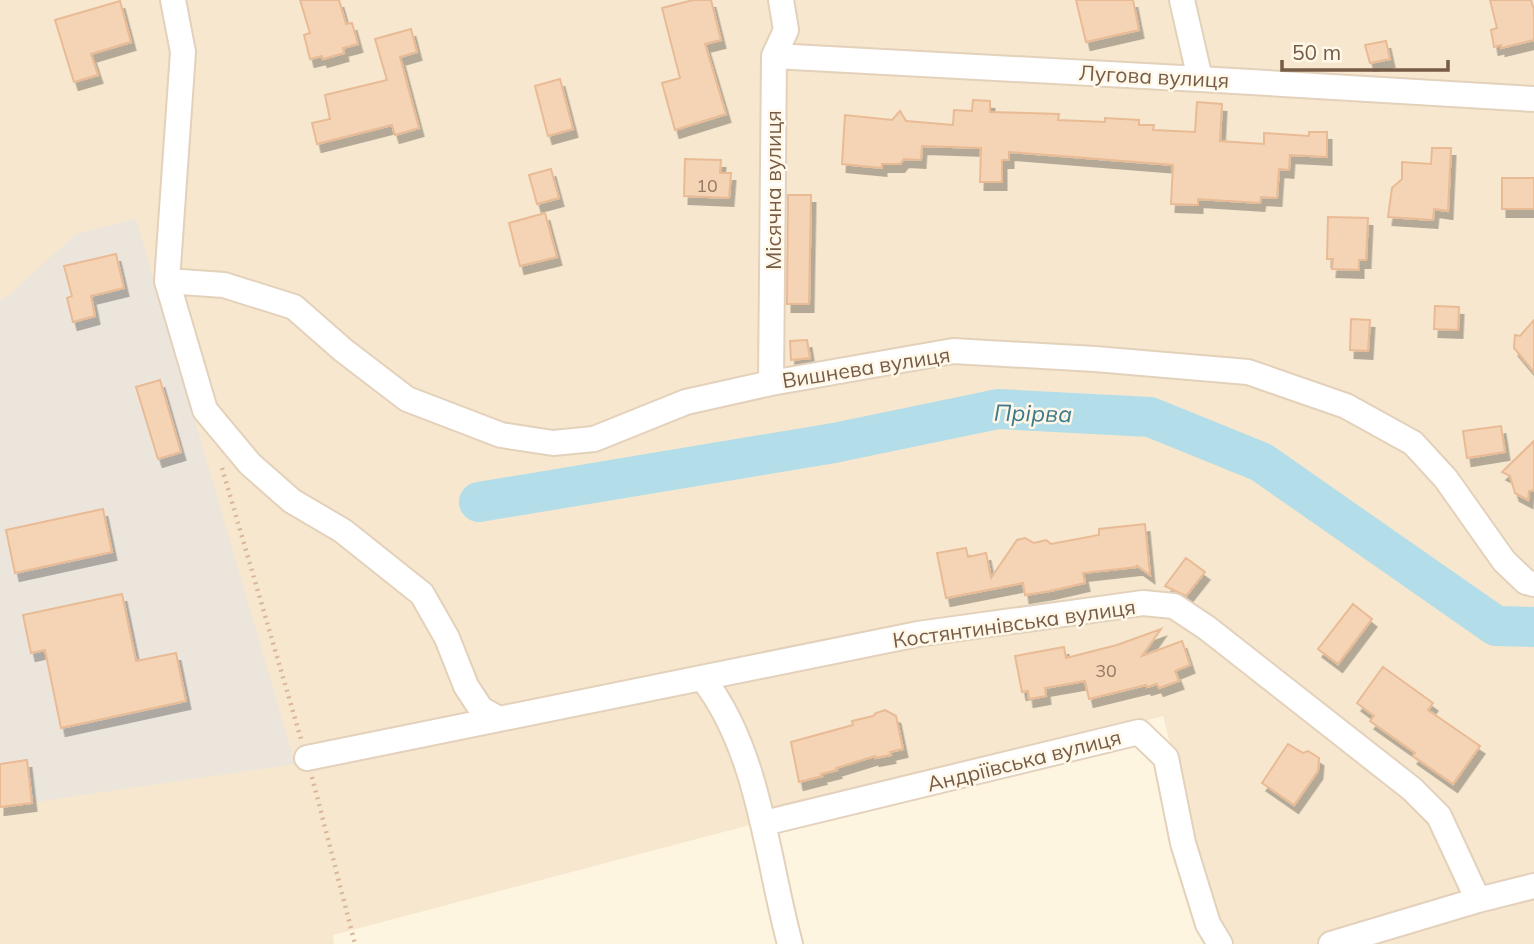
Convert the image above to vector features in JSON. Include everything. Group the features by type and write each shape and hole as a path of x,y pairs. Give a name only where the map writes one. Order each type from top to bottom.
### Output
{"street":[{"path":"173,0 183,52 167,281 205,410 250,464 292,500 343,531 422,594 447,638 466,686 481,709 499,719"},
{"name":"Місячна вулиця","path":"771,383 774,56 786,30 781,0"},
{"path":"1182,0 1200,79"},
{"name":"Лугова вулиця","path":"774,56 1534,99"},
{"name":"Вишнева вулиця","path":"167,281 224,285 294,307 343,350 407,399 500,435 553,443 594,439 686,402 771,383 953,351 1095,359 1248,372 1346,406 1413,443 1446,479 1504,561 1526,582 1534,584"},
{"name":"Костянтинівська вулиця","path":"307,758 918,635 1143,603 1174,606 1412,789 1438,816 1478,900"},
{"path":"703,679 720,701 733,727 764,823 790,944"},
{"name":"Андріївська вулиця","path":"764,823 1139,732 1166,758 1183,843 1208,924 1220,944"},
{"path":"1331,944 1534,886"}],"path":[{"path":"221,464 307,758 355,944"}],"shaded area":[{"path":"0,0 1534,0 1534,944 1220,944 1163,716 333,935 334,944 0,944"},
{"path":"136,219 295,764 0,807 0,300 8,296 76,234"}],"building":[{"path":"300,0 339,0 346,24 352,23 358,44 343,48 344,53 323,59 322,56 310,59 304,35 310,33"},
{"path":"693,0 711,0 721,40 705,44 726,114 675,130 662,83 680,78 662,8"},
{"path":"1076,0 1133,0 1139,30 1086,42"},
{"path":"1490,0 1531,0 1534,10 1534,40 1501,48 1501,45 1494,47 1491,30 1497,28"},
{"path":"120,1 131,42 91,54 98,75 74,82 55,20"},
{"path":"411,29 417,52 400,57 419,128 395,135 392,125 317,144 312,123 330,119 325,95 387,80 375,39"},
{"path":"1386,41 1390,59 1370,63 1365,45"},
{"path":"560,79 573,129 548,136 535,86"},
{"path":"973,100 990,101 990,112 1059,114 1058,120 1139,120 1139,125 1154,125 1153,130 1195,132 1197,102 1222,104 1220,141 1264,144 1264,133 1309,136 1309,132 1327,132 1327,157 1290,155 1289,170 1279,169 1277,198 1261,197 1260,203 1198,199 1198,205 1171,204 1173,165 1009,152 1009,160 1002,160 1002,182 980,182 981,148 922,146 921,160 904,159 900,164 882,164 882,168 842,164 845,115 892,120 900,111 906,121 953,125 954,110 972,111"},
{"path":"1432,148 1451,148 1448,211 1434,209 1433,220 1388,217 1392,188 1402,179 1402,162 1431,164"},
{"path":"685,159 721,160 720,173 731,173 729,198 684,196"},
{"path":"551,169 559,198 537,204 529,175"},
{"path":"1502,178 1534,178 1534,209 1502,209"},
{"path":"788,195 811,195 809,304 787,304"},
{"path":"545,213 557,257 520,266 509,223"},
{"path":"1328,217 1368,218 1366,260 1359,260 1359,270 1332,269 1333,259 1327,259"},
{"path":"116,254 124,288 91,296 95,316 73,322 67,298 72,296 64,266"},
{"path":"1435,306 1459,307 1458,330 1434,329"},
{"path":"1351,319 1370,320 1368,351 1350,350"},
{"path":"1534,320 1534,372 1514,348 1515,335 1520,336"},
{"path":"807,340 810,358 791,360 790,341"},
{"path":"160,380 181,452 158,459 136,387"},
{"path":"1501,426 1505,452 1467,458 1463,431"},
{"path":"1534,441 1534,490 1529,491 1528,500 1515,493 1510,476 1502,472"},
{"path":"103,509 112,552 15,573 6,530"},
{"path":"1145,524 1150,575 1136,565 1137,567 1083,573 1085,583 1050,591 1025,595 1023,583 946,598 937,553 966,548 968,557 986,553 991,578 1017,540 1025,538 1034,543 1046,540 1051,544 1099,535 1099,529"},
{"path":"1186,558 1205,572 1186,596 1165,586"},
{"path":"122,594 136,661 176,653 186,701 61,728 45,650 31,653 23,615"},
{"path":"1353,604 1372,619 1338,664 1318,649"},
{"path":"1161,629 1142,656 1182,641 1190,665 1175,671 1179,681 1159,688 1157,684 1146,685 1089,699 1085,681 1045,688 1046,696 1029,699 1028,691 1022,692 1015,656 1064,647 1066,658 1117,645"},
{"path":"1383,667 1433,703 1428,710 1480,746 1453,784 1370,721 1374,716 1357,703"},
{"path":"885,710 896,716 903,749 890,752 891,755 875,756 836,768 837,770 821,774 822,776 799,782 791,742 853,725 852,721"},
{"path":"1288,744 1319,758 1318,771 1294,805 1262,783"},
{"path":"27,760 32,803 0,807 0,764"}],"waterway":[{"name":"Прірва","path":"479,502 834,443 998,409 1150,417 1261,462 1496,626 1534,627"}]}
